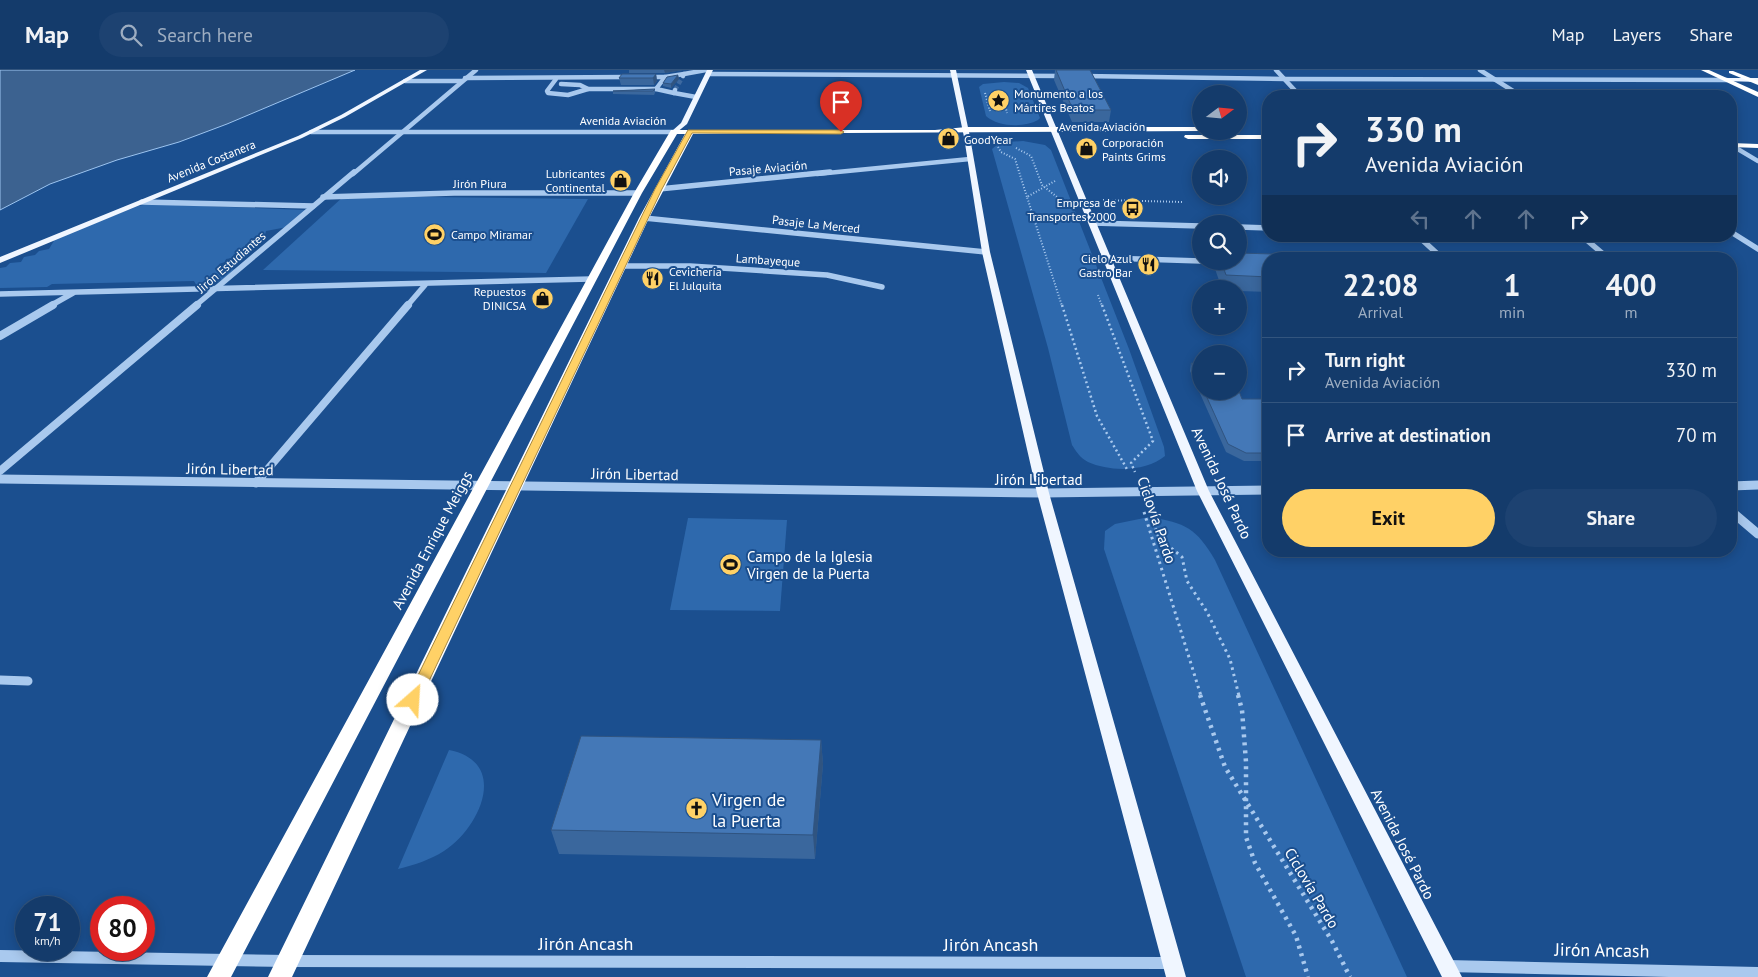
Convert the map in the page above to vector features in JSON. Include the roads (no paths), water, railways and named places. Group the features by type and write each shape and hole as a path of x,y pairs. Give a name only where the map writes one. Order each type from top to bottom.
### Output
{"highway":[{"path":"1704,70 1758,95"},
{"path":"1728,70 1756,81"},
{"path":"1248,128 1262,128"},
{"name":"Avenida Aviación","path":"683,129 1262,137"},
{"name":"Avenida Enrique Meiggs","path":"280,977 659,189 683,129"},
{"name":"Avenida Enrique Meiggs","path":"218,977 638,193 683,129"},
{"name":"Avenida Aviación","path":"1055,133 1192,129"},
{"path":"1737,137 1758,138"},
{"path":"1737,145 1758,146"}],"main road":[{"name":"Avenida Costanera","path":"0,260 311,132 424,70"},
{"name":"Avenida Enrique Meiggs","path":"683,129 708,72"},
{"path":"954,73 986,252 1043,493 1176,977"},
{"name":"Avenida José Pardo","path":"1030,73 1203,491 1449,971"},
{"path":"1727,80 1756,81"}],"street":[{"name":"Jirón Estudiantes","path":"0,470 476,70"},
{"path":"1276,70 1295,90"},
{"path":"1480,70 1512,90"},
{"path":"405,81 664,77 708,72 954,73 998,76 1030,73 1071,76"},
{"path":"1081,76 1286,79 1727,80"},
{"path":"656,89 664,77"},
{"path":"556,79 547,91 555,95 576,94 588,89 656,89 696,98"},
{"path":"553,84 580,85 588,89"},
{"name":"Avenida Aviación","path":"311,132 683,129"},
{"path":"1737,149 1758,162"},
{"name":"Pasaje Aviación","path":"659,189 970,159"},
{"name":"Jirón Piura","path":"323,197 638,193"},
{"path":"142,202 313,206"},
{"name":"Pasaje La Merced","path":"644,218 986,252"},
{"path":"1092,223 1192,226"},
{"path":"1247,227 1262,228"},
{"path":"1737,236 1758,249"},
{"path":"1425,242 1435,252"},
{"path":"1589,242 1601,252"},
{"path":"1107,258 1192,261"},
{"name":"Lambayeque","path":"622,266 690,266 827,275 882,287"},
{"path":"0,294 592,279"},
{"path":"256,483 425,284"},
{"path":"0,336 76,292"},
{"name":"Jirón Libertad","path":"0,479 1043,493 1262,490"},
{"path":"1737,486 1758,485"},
{"path":"1737,516 1758,534"},
{"path":"0,680 28,681"},
{"name":"Jirón Ancash","path":"0,956 288,961 1171,963"},
{"name":"Jirón Ancash","path":"1449,971 1758,972"}],"tunnel":[{"path":"675,90 683,76"}],"place":[{"name":"Monumento a los Mártires Beatos","path":"998,100"},
{"name":"GoodYear","path":"948,139"},
{"name":"Corporación Paints Grims","path":"1086,149"},
{"name":"Lubricantes Continental","path":"621,180"},
{"name":"Empresa de Transportes 2000","path":"1132,209"},
{"name":"Campo Miramar","path":"435,234"},
{"name":"Cielo Azul Gastro Bar","path":"1148,265"},
{"name":"Cevichería El Julquita","path":"653,278"},
{"name":"Repuestos DINICSA","path":"542,298"},
{"name":"Campo de la Iglesia Virgen de la Puerta","path":"731,565"},
{"name":"Virgen de la Puerta","path":"696,809"}]}
